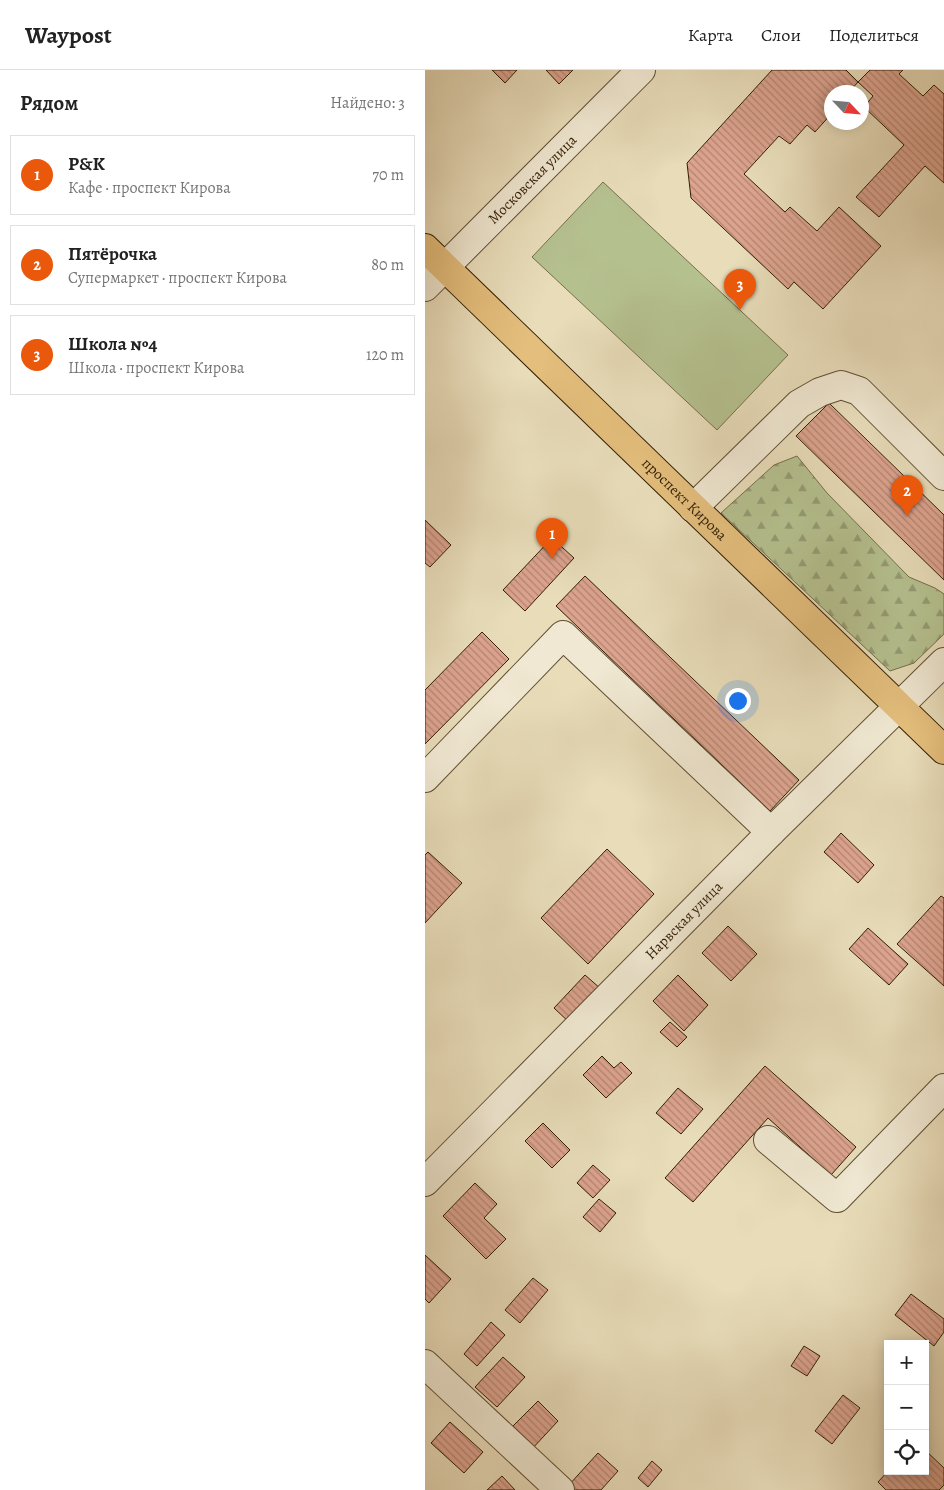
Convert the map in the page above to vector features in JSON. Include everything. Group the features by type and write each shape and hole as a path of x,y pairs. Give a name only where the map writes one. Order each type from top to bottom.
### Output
{"main road":[{"name":"проспект Кирова","path":"425,248 944,750"}],"street":[{"name":"Московская улица","path":"425,287 641,70"},
{"path":"693,508 799,404 820,392 841,386 859,392 944,476"},
{"path":"425,778 563,635 771,832"},
{"name":"Нарвская улица","path":"425,1182 771,832 944,662"},
{"path":"768,1140 837,1198 944,1088"},
{"path":"425,1364 560,1490"}],"green space":[{"path":"603,182 788,355 717,430 532,257"},
{"path":"797,456 827,493 909,577 944,594 944,634 914,663 890,671 721,513 774,465"}],"building":[{"path":"492,70 517,70 505,83"},
{"path":"546,70 573,70 559,84"},
{"path":"772,70 846,70 858,82 855,85 824,85 824,122 815,132 807,125 790,144 779,136 744,174 785,212 790,207 817,231 839,207 881,246 823,309 794,282 788,289 691,198 687,163"},
{"path":"870,70 903,70 899,74 923,96 934,85 944,94 944,183 925,166 879,217 856,197 904,145 869,112 869,101 873,96 869,92 869,85 861,85 858,82"},
{"path":"829,403 944,515 944,580 796,436"},
{"path":"425,520 451,545 430,567 425,563"},
{"path":"552,538 574,558 525,611 503,590"},
{"path":"585,576 799,780 770,811 556,606"},
{"path":"482,632 509,659 425,744 425,690"},
{"path":"841,833 874,865 858,883 824,852"},
{"path":"607,849 654,894 588,964 541,918"},
{"path":"428,852 462,883 425,923 425,855"},
{"path":"941,896 944,898 944,986 897,944"},
{"path":"728,926 757,954 731,981 702,953"},
{"path":"868,928 908,964 889,985 849,949"},
{"path":"585,975 601,989 570,1023 554,1008"},
{"path":"678,975 708,1005 684,1031 653,1001"},
{"path":"670,1022 687,1037 677,1047 660,1032"},
{"path":"602,1056 614,1068 621,1062 632,1073 606,1098 583,1075"},
{"path":"765,1066 856,1147 831,1175 768,1118 693,1202 665,1178"},
{"path":"678,1088 703,1109 681,1134 656,1113"},
{"path":"543,1123 570,1150 552,1168 525,1141"},
{"path":"593,1165 610,1180 593,1198 577,1183"},
{"path":"475,1183 497,1204 484,1218 506,1239 486,1259 443,1216"},
{"path":"599,1199 616,1213 600,1232 583,1217"},
{"path":"425,1255 451,1279 429,1303 425,1299"},
{"path":"533,1278 548,1290 520,1323 505,1310"},
{"path":"911,1294 944,1319 944,1332 934,1346 929,1340 926,1340 895,1315"},
{"path":"491,1322 505,1335 477,1366 464,1354"},
{"path":"804,1346 820,1356 807,1376 791,1366"},
{"path":"503,1357 525,1377 497,1407 475,1387"},
{"path":"843,1395 860,1408 832,1444 815,1431"},
{"path":"538,1401 558,1421 531,1450 509,1430"},
{"path":"450,1422 483,1452 464,1473 431,1443"},
{"path":"598,1453 618,1471 601,1490 573,1490 568,1486"},
{"path":"929,1454 944,1468 944,1485 939,1490 886,1490 878,1482 884,1475 929,1475"},
{"path":"652,1461 662,1470 648,1487 638,1478"},
{"path":"502,1476 515,1490 487,1490"}],"place":[{"name":"Школа №4","path":"740,310"},
{"name":"Пятёрочка","path":"907,516"},
{"name":"P&K","path":"552,559"}]}
